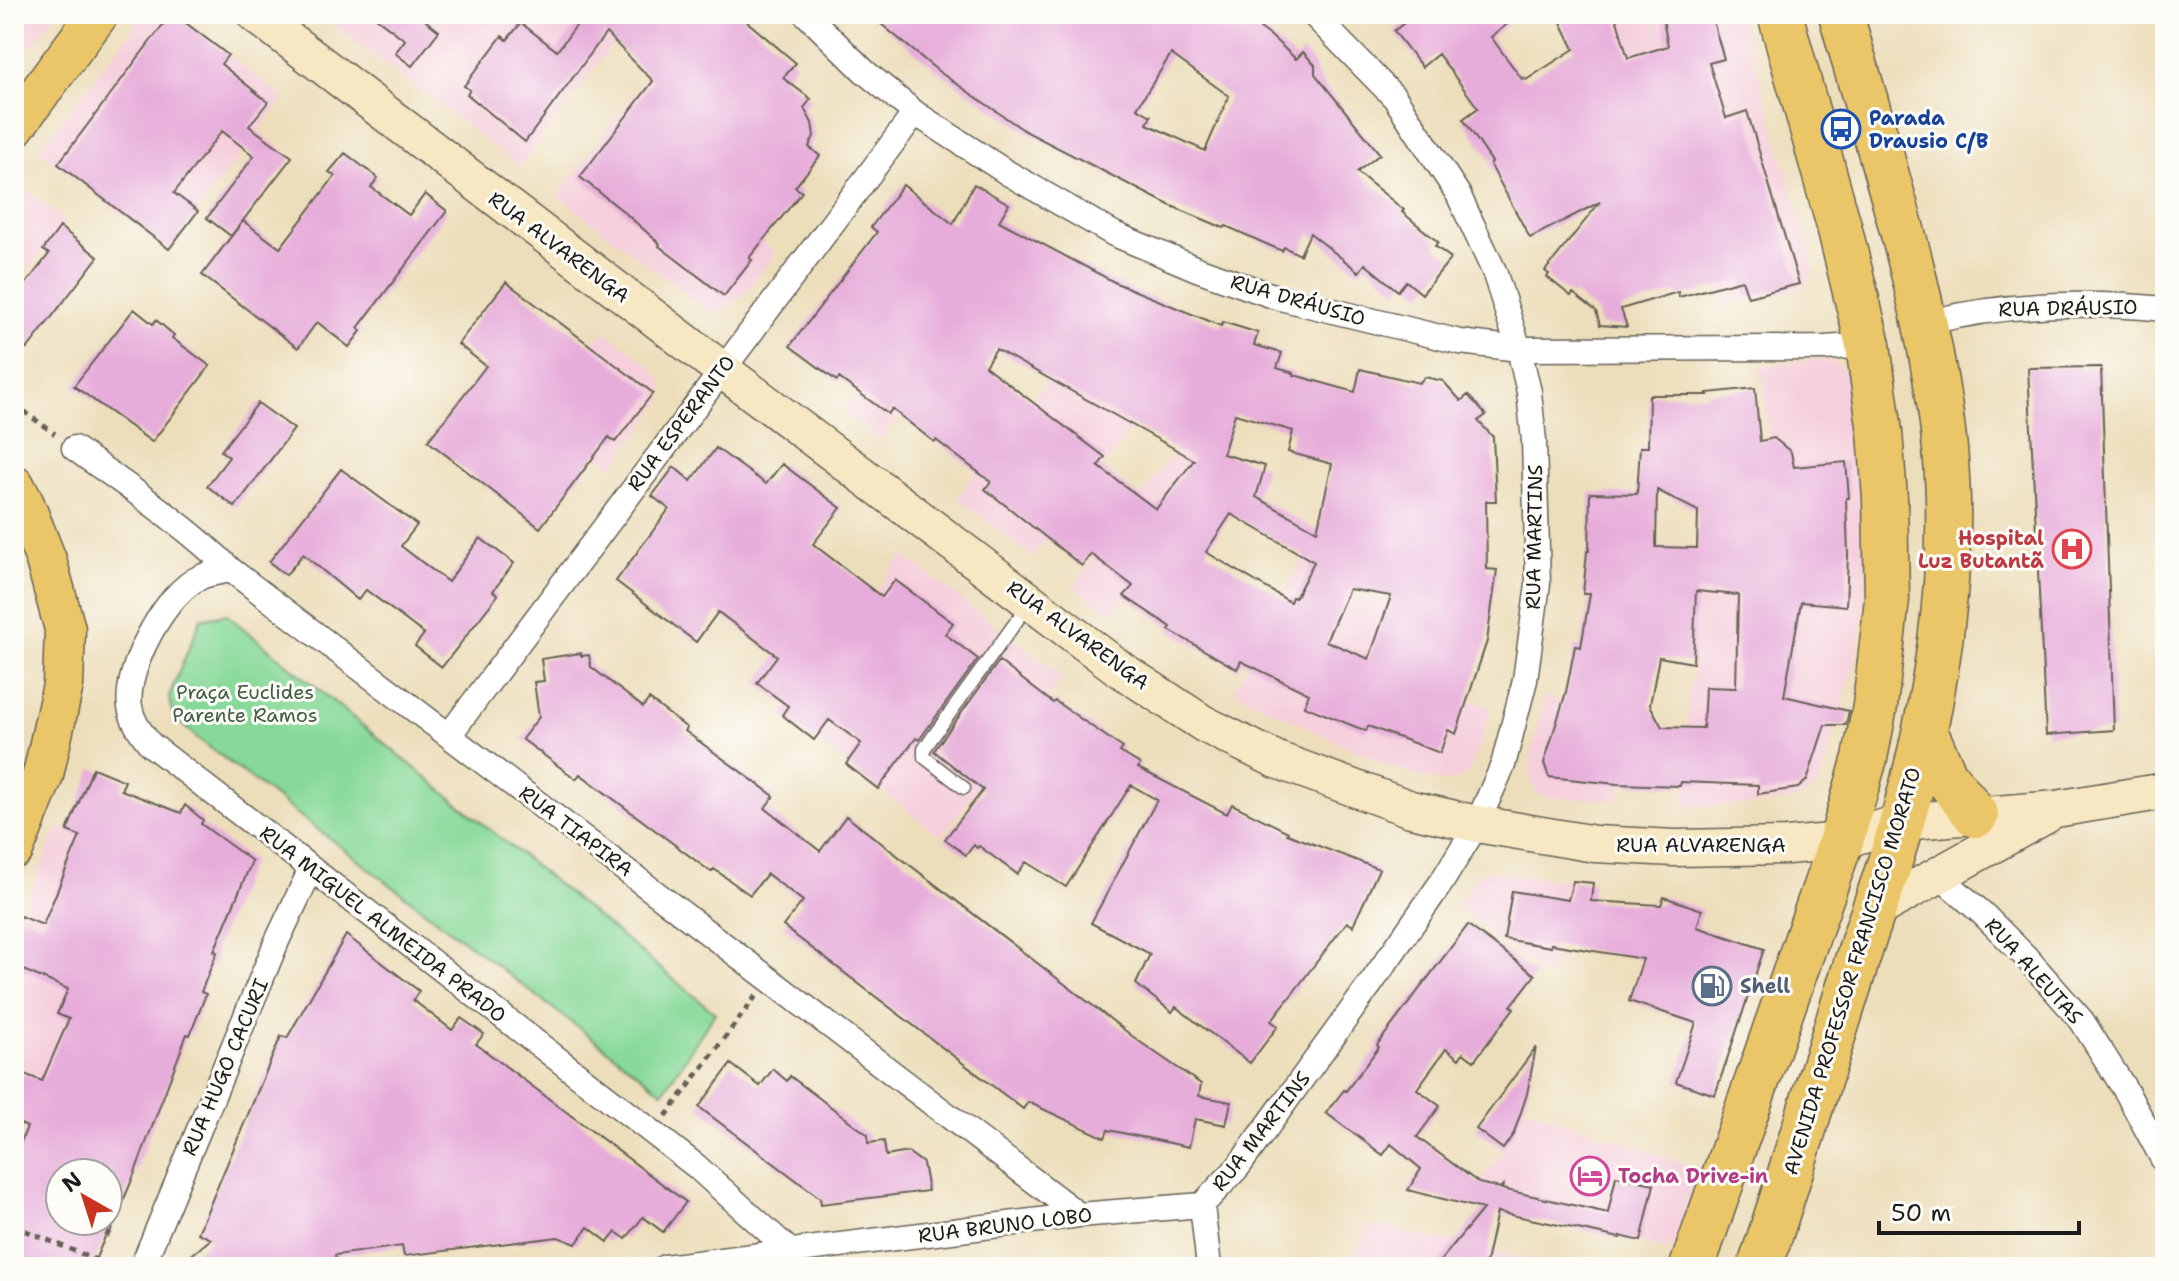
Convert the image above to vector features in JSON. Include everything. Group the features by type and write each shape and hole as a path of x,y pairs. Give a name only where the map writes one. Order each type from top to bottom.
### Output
{"highway":[{"path":"1692,1267 1841,841 1865,758 1875,706 1887,599 1888,555 1881,445 1868,345 1839,226 1780,14"},
{"name":"AVENIDA PROFESSOR FRANCISCO MORATO","path":"1760,1267 1901,822 1925,731 1944,608 1948,526 1945,451 1925,323 1841,14"},
{"path":"1925,731 1945,776 1976,815"}],"main road":[{"path":"14,127 98,14"},
{"path":"14,485 46,560 65,629 63,685 43,775 14,848"}],"street":[{"name":"RUA ALVARENGA","path":"255,14 1120,669 1204,724 1277,760 1411,809 1477,824 1608,845 1675,848 1773,847 1841,841 1901,822 2056,809 2165,791"},
{"name":"RUA DRÁUSIO","path":"806,14 865,72 915,113 1006,172 1114,234 1197,269 1276,297 1460,342 1519,349 1868,345"},
{"name":"RUA MARTINS","path":"1209,1267 1202,1205 1238,1167 1372,982 1441,883 1477,824 1503,765 1525,680 1538,584 1534,441 1529,392 1494,271 1458,194 1395,98 1313,14"},
{"name":"RUA ESPERANTO","path":"450,734 915,113"},
{"name":"RUA DRÁUSIO","path":"1925,323 1959,314 2014,306 2112,304 2165,309"},
{"name":"RUA TIAPIRA","path":"74,448 184,527 231,570 1079,1215"},
{"name":"RUA MIGUEL ALMEIDA PRADO","path":"231,570 201,577 182,589 162,611 150,631 129,691 130,709 137,727 150,744 696,1166 790,1251"},
{"name":"RUA ALVARENGA","path":"1872,912 2056,809"},
{"name":"RUA HUGO CACURI","path":"142,1267 277,941 311,869"},
{"name":"RUA ALEUTAS","path":"1937,874 2025,956 2082,1021 2126,1091 2165,1162"},
{"name":"RUA BRUNO LOBO","path":"665,1267 1079,1215 1202,1205"}],"lane":[{"path":"964,788 924,757 924,749 1031,602"}],"path":[{"path":"14,404 74,448"},
{"path":"653,1133 770,979"},
{"path":"14,1226 113,1267"}],"shaded area":[{"path":"14,14 56,14 14,69"},
{"path":"144,14 174,14 284,98 169,249 39,150"},
{"path":"319,14 588,14 615,41 520,167"},
{"path":"1557,14 1741,14 1810,251 1814,272 1806,283 1799,289 1723,307 1684,175 1640,188"},
{"path":"648,75 721,151 691,188 776,253 743,295 718,312 705,309 558,196"},
{"path":"14,182 65,220 14,288"},
{"path":"922,306 965,329 880,440 842,411"},
{"path":"604,330 651,367 663,383 661,403 613,466 542,412"},
{"path":"1827,358 1848,372 1862,463 1867,555 1857,654 1822,774 1818,785 1810,793 1796,800 1749,805 1685,806 1689,681 1693,679 1699,470 1769,439 1761,366"},
{"path":"1050,377 1134,426 1033,557 957,498"},
{"path":"1176,450 1217,474 1111,614 1073,586"},
{"path":"1317,531 1356,596 1389,601 1408,681 1491,707 1477,754 1467,774 1455,780 1442,781 1409,774 1342,745 1234,691"},
{"path":"903,555 1063,677 941,836 782,715"},
{"path":"1544,696 1621,714 1620,800 1544,797 1534,789 1529,771"},
{"path":"58,827 158,868 121,957 20,916"},
{"path":"1484,871 1573,881 1550,979 1455,906"},
{"path":"14,966 102,1003 65,1091 14,1070"},
{"name":"Tocha Drive-in","path":"1523,1107 1699,1169 1673,1250 1465,1205 1514,1133"},
{"path":"1370,1225 1564,1267 1347,1267"}],"green space":[{"name":"Praça Euclides Parente Ramos","path":"226,614 715,1013 663,1092 196,737 173,716 169,696 201,619"}],"building":[{"path":"171,14 228,55 221,64 268,102 249,126 292,157 231,236 207,218 254,156 222,131 174,193 198,211 169,249 58,164"},
{"path":"371,14 417,14 439,31 412,66 395,53 405,40"},
{"path":"585,14 738,14 796,63 783,78 811,99 804,108 812,123 814,136 809,147 820,156 795,187 802,192 749,258 752,260 724,296 659,246 623,211 580,177 653,81 606,33 525,142 467,94 470,90 464,86 502,36 507,40 521,23 557,51"},
{"path":"869,14 1241,14 1296,59 1303,52 1315,65 1315,74 1380,154 1357,172 1404,210 1402,212 1438,242 1435,246 1451,258 1422,294 1406,281 1398,291 1365,264 1359,272 1310,233 1300,255 1284,247 1282,251 1169,205 1025,131 938,71","holes":["1171,54 1229,96 1205,151 1147,124 1151,116 1137,108"]},
{"path":"1415,14 1520,14 1491,37 1522,79 1524,77 1526,80 1574,49 1557,14 1615,14 1628,58 1668,46 1662,14 1711,14 1724,59 1709,63 1726,118 1747,111 1799,284 1748,297 1742,280 1679,297 1678,292 1621,309 1627,327 1600,325 1596,311 1573,293 1571,296 1547,277 1549,274 1545,271 1600,202 1530,238 1490,164 1492,162 1463,119 1478,108 1438,54 1422,67 1394,31"},
{"path":"345,153 378,178 371,187 409,215 425,194 447,211 358,328 361,331 349,347 317,322 298,348 202,275 243,221 280,248 335,176 329,172"},
{"path":"974,184 1009,204 999,221 1116,283 1221,326 1223,322 1258,333 1254,345 1282,353 1277,368 1355,392 1360,369 1419,383 1425,377 1443,381 1461,401 1468,395 1486,415 1478,421 1493,437 1496,501 1486,501 1487,569 1497,570 1487,641 1456,734 1448,730 1440,753 1368,726 1366,731 1304,706 1309,694 1241,661 1237,669 1169,630 1171,627 1124,596 1133,586 1091,554 1082,566 985,489 991,482 936,440 934,442 892,409 888,414 790,346 877,232 871,227 903,185 953,224","holes":["996,349 1194,460 1156,509 1098,466 1105,457 985,366","1235,414 1293,431 1288,452 1332,464 1317,531 1256,497 1265,466 1223,454","1231,514 1314,562 1290,602 1206,552","1349,589 1391,596 1369,659 1326,641"]},
{"path":"60,227 98,257 27,349 14,339 14,299 49,254 43,250"},
{"path":"506,282 653,393 615,442 609,437 540,528 428,441 486,366 458,344"},
{"path":"134,309 153,324 156,320 174,335 172,338 210,366 152,442 74,386"},
{"name":"Hospital Luz Butantã","path":"2101,367 2114,730 2046,735 2028,368"},
{"path":"1755,388 1760,441 1774,438 1791,452 1794,467 1846,462 1849,498 1846,498 1846,606 1801,602 1784,696 1849,711 1846,725 1825,725 1807,780 1798,788 1758,794 1758,785 1681,782 1680,786 1617,784 1549,777 1544,763 1566,692 1575,646 1581,647 1590,594 1583,594 1589,551 1590,493 1637,494 1640,447 1648,447 1649,395","holes":["1657,490 1698,511 1697,548 1656,547","1696,591 1738,595 1736,688 1705,687 1703,728 1662,727 1650,705 1659,657 1693,663"]},
{"path":"258,403 294,429 235,507 207,486 229,457 221,451"},
{"path":"716,448 766,484 782,464 841,508 813,544 882,597 895,580 953,623 945,634 978,659 919,740 916,738 878,789 846,764 861,743 829,720 814,740 782,715 788,706 757,683 777,656 718,612 696,642 616,581 669,509 652,496 674,467 691,481"},
{"path":"341,469 417,525 401,546 448,582 480,538 514,563 493,591 498,595 442,667 415,646 424,634 366,590 358,600 303,554 286,575 269,562"},
{"path":"581,653 581,656 589,655 591,667 643,707 649,699 687,728 685,731 774,796 765,808 820,851 846,816 1140,1042 1201,1084 1199,1096 1231,1102 1226,1125 1195,1119 1189,1147 1108,1130 1105,1138 1028,1102 1023,1109 783,926 803,901 767,874 750,895 714,869 711,872 580,774 576,779 522,739 539,717 534,682 544,681 541,659"},
{"path":"999,661 1053,703 1055,701 1123,748 1120,752 1140,764 1138,768 1227,814 1232,804 1287,834 1379,869 1353,926 1347,922 1271,1021 1278,1026 1250,1063 1176,1007 1172,1012 1136,984 1150,954 1091,923 1157,800 1131,785 1066,887 1026,862 1017,874 979,846 974,845 966,855 945,839 983,790 934,751"},
{"path":"93,768 125,781 121,790 181,813 185,805 203,820 201,824 252,861 214,951 217,952 201,992 206,994 190,1035 187,1034 124,1199 124,1157 44,1157 44,1237 105,1237 92,1267 14,1267 14,1158 27,1127 14,1121 14,1070 42,1081 69,1019 57,1014 68,989 14,966 14,930 20,916 43,925 80,836 67,831"},
{"path":"1573,881 1593,883 1591,901 1661,905 1664,897 1702,910 1697,927 1764,949 1715,1095 1676,1082 1696,1023 1629,1001 1643,959 1504,939 1512,891 1568,900"},
{"path":"1468,925 1535,975 1474,1061 1463,1053 1459,1059 1446,1049 1417,1089 1440,1106 1417,1137 1479,1183 1500,1188 1503,1185 1502,1189 1608,1213 1616,1176 1654,1184 1641,1241 1497,1212 1485,1267 1435,1267 1483,1209 1408,1190 1421,1169 1391,1144 1383,1155 1326,1113 1346,1091"},
{"path":"346,935 419,991 413,1000 452,1030 461,1018 484,1034 476,1044 686,1202 663,1232 643,1217 626,1239 616,1232 608,1242 588,1227 576,1244 558,1237 404,1256 402,1246 335,1255 336,1263 307,1267 177,1267 211,1239 198,1233 281,1036 287,1038"},
{"path":"1536,1047 1527,1094 1514,1133 1503,1149 1476,1129"},
{"path":"731,1064 760,1086 773,1069 787,1081 790,1076 868,1135 868,1143 884,1141 886,1156 908,1152 923,1163 928,1191 821,1204 820,1198 699,1107"}],"place":[{"name":"Parada Drausio C/B","path":"1841,129"},
{"name":"Hospital Luz Butantã","path":"2072,549"},
{"name":"Shell","path":"1712,986"},
{"name":"Tocha Drive-in","path":"1590,1176"}]}
